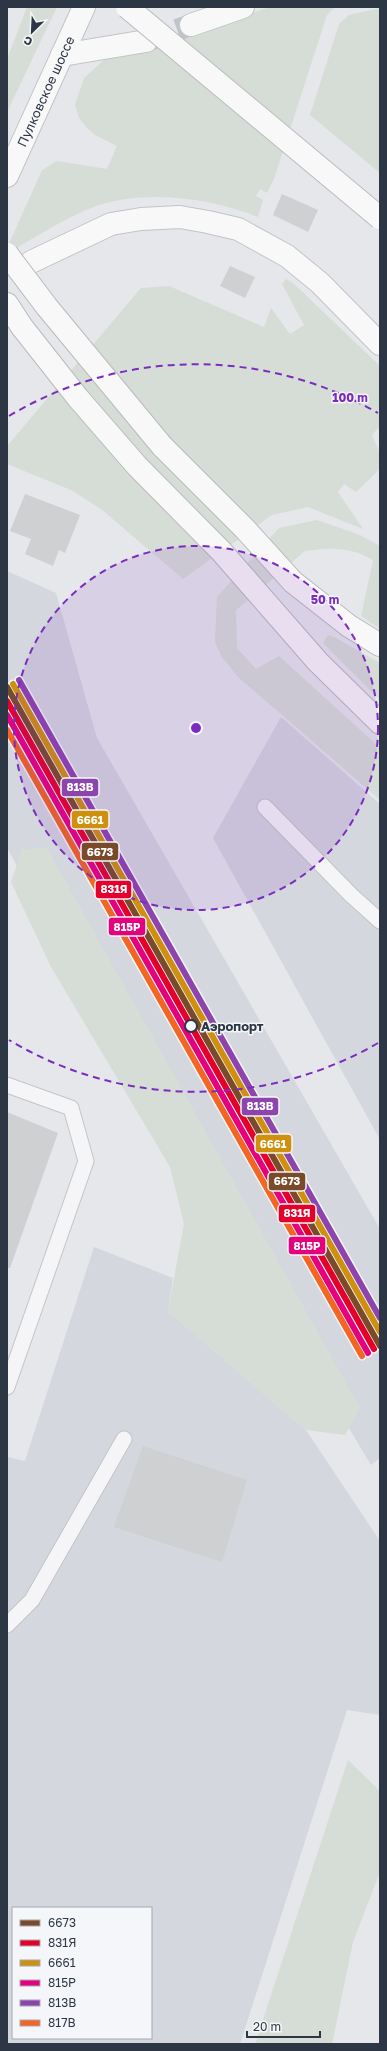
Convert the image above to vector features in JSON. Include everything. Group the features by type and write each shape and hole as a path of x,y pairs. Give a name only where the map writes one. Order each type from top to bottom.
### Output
{"main road":[{"name":"Пулковское шоссе","path":"7,176 84,7"},
{"path":"127,7 380,218"},
{"path":"191,25 244,7"},
{"path":"62,55 146,41"},
{"path":"31,262 110,224 141,219 180,218 208,222 238,229 287,256 320,283 380,344"},
{"path":"7,254 47,307 162,446 245,529 293,582 349,626 380,644"},
{"path":"7,304 22,327 78,398 118,443 221,551 318,662 380,723"}],"lane":[{"path":"265,807 351,895 380,921"},
{"path":"7,1085 71,1108 86,1161 7,1387"},
{"path":"7,1626 32,1600 124,1439"}],"shaded area":[{"path":"27,7 57,7 7,112 7,59"},
{"path":"271,7 335,7 327,15 274,179 267,193 260,189 256,196 263,200 258,217 240,210 199,201 178,198 135,198 96,206 73,216 7,254 7,248 42,170 57,161 107,169 117,146 95,135 87,128 79,118 75,105 84,78 106,58"},
{"path":"380,8 380,173 310,115 339,24 349,15"},
{"path":"286,279 293,283 380,366 380,426 372,435 380,453 380,469 356,492 344,484 338,492 363,529 308,507 272,515 183,579 101,509 71,490 7,464 7,446 141,288 169,286 264,327 271,308 290,334 304,325 282,284"},
{"path":"317,520 360,535 380,546 380,629 361,616 373,560 349,550 332,549 305,551 236,610 237,648 256,669 279,656 380,748 380,800 238,677 222,657 215,642 217,597 279,528"},
{"path":"7,571 56,593 97,738 380,1229 380,1458 371,1465 79,975 7,848"},
{"path":"328,635 380,663 380,700 323,643"},
{"path":"281,717 380,804 379,1138 213,838"},
{"path":"47,848 360,1408 345,1435 306,1430 168,1311 184,1224 170,1167 51,967 11,882 22,849"},
{"path":"94,1247 173,1278 168,1311 306,1430 380,1541 380,1715 347,1710 240,2044 7,2044 7,1457 25,1461"},
{"path":"348,1760 380,1791 380,1872 353,1942 332,2044 255,2044"}],"building":[{"path":"282,194 318,210 308,232 273,215"},
{"path":"230,266 255,277 245,298 220,286"},
{"path":"25,494 80,515 65,553 59,550 53,566 25,554 31,539 10,531"},
{"path":"7,1112 58,1133 10,1268 7,1268"},
{"path":"143,1446 247,1480 222,1562 114,1527"}],"tunnel":[{"path":"146,41 191,25"}],"transit line":[{"name":"813В","path":"19,680 380,1318"},
{"name":"6661","path":"13,684 380,1332"},
{"name":"6673","path":"7,687 380,1346"},
{"name":"831Я","path":"7,701 374,1349"},
{"name":"815Р","path":"7,715 368,1353"},
{"name":"817В","path":"7,730 362,1356"}],"place":[{"name":"Аэропорт","path":"191,1026"}]}
